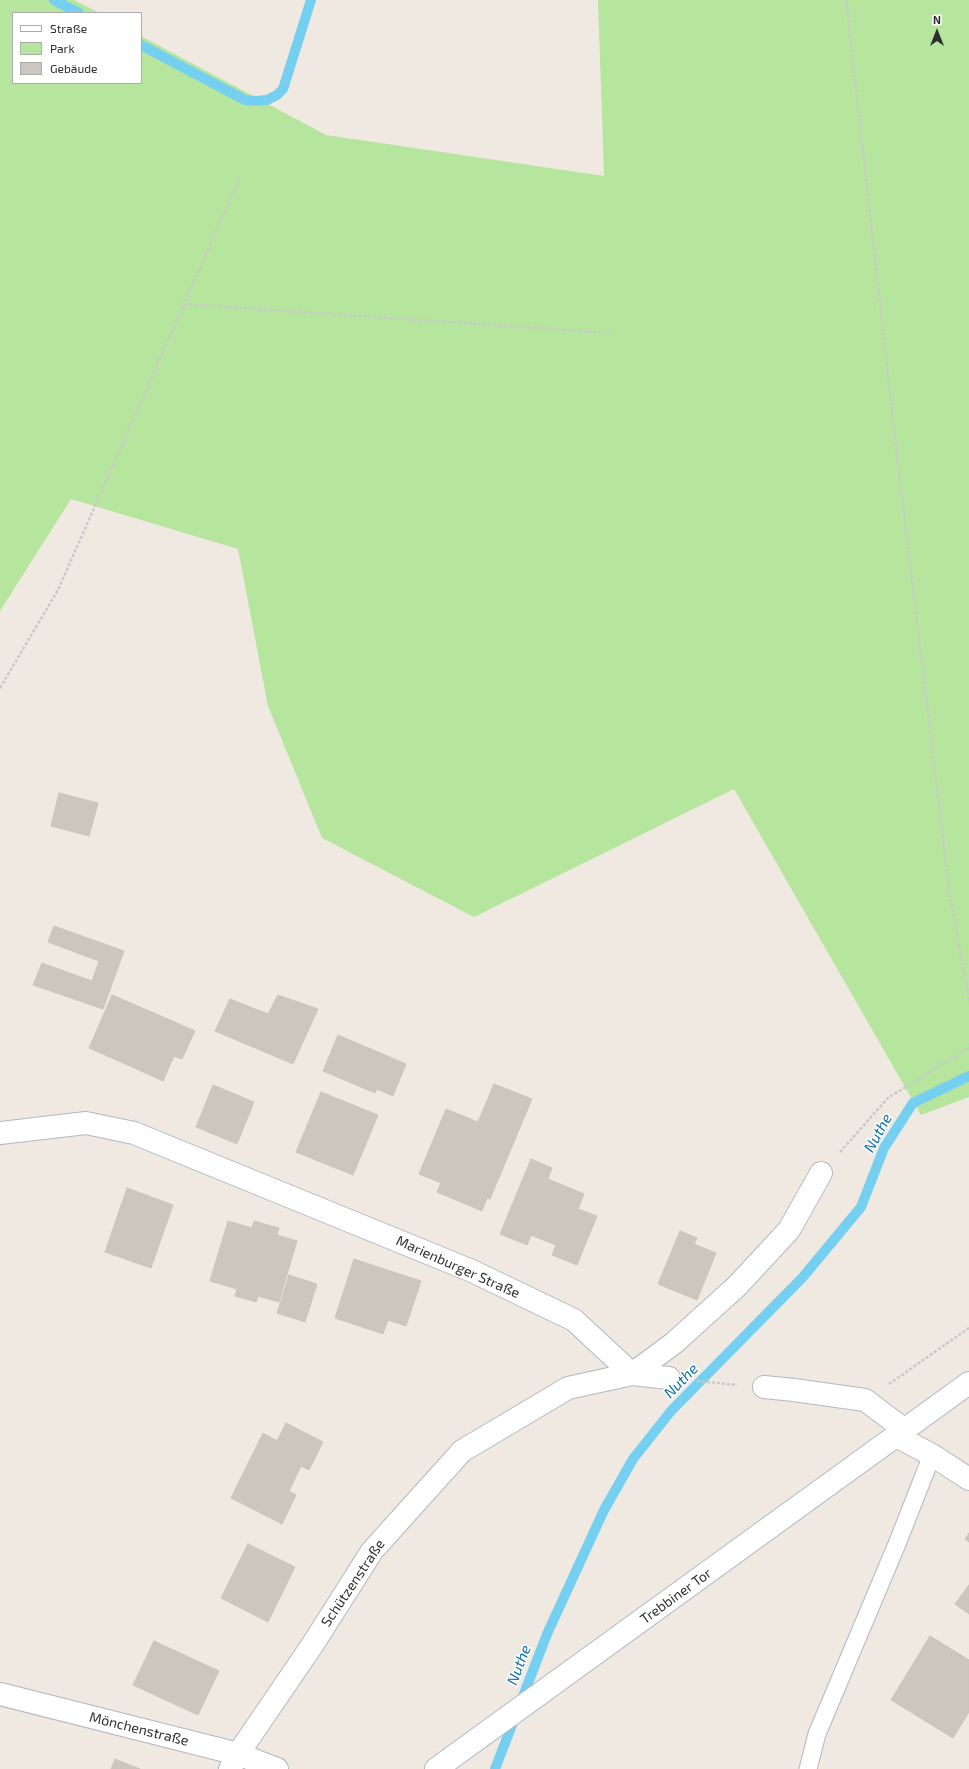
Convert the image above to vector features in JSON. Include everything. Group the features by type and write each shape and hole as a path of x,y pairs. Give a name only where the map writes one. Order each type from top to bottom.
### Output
{"street":[{"name":"Marienburger Straße","path":"0,1133 86,1123 134,1133 472,1271 574,1320 632,1374"},
{"path":"632,1374 674,1343 737,1286 789,1230 821,1173"},
{"path":"632,1374 669,1378"},
{"name":"Schützenstraße","path":"234,1762 313,1644 372,1551 462,1451 568,1388 632,1374"},
{"name":"Trebbiner Tor","path":"441,1765 969,1383"},
{"path":"764,1387 865,1400 900,1433 969,1479"},
{"name":"Mönchenstraße","path":"0,1694 234,1762 277,1769"}],"lane":[{"path":"808,1769 817,1734 897,1544 932,1455"}],"path":[{"path":"846,0 898,463 946,864 950,896 969,1001"},
{"path":"0,688 58,590 240,177"},
{"path":"184,304 609,333"},
{"path":"821,1173 888,1098 969,1048"},
{"path":"865,1400 969,1328"},
{"path":"669,1378 764,1387"}],"green space":[{"path":"0,0 74,0 97,12 12,12 12,84 142,84 142,37 326,135 604,176 598,0 969,0 969,1097 921,1115 734,789 474,917 322,838 268,706 238,549 71,499 0,611"}],"building":[{"path":"59,793 98,803 89,836 51,826"},
{"path":"54,926 124,951 103,1009 33,985 42,963 92,981 99,961 48,942"},
{"path":"112,995 154,1013 130,1066 89,1048"},
{"path":"278,995 318,1009 293,1064 215,1031 230,999 268,1014"},
{"path":"154,1013 195,1031 182,1059 174,1056 163,1081 130,1066"},
{"path":"338,1035 406,1064 393,1096 377,1089 375,1093 323,1071"},
{"path":"494,1084 532,1099 490,1199 487,1198 482,1211 437,1192 441,1183 419,1174 446,1109 478,1122"},
{"path":"213,1085 254,1102 237,1144 196,1127"},
{"path":"321,1092 378,1115 353,1175 296,1152"},
{"path":"531,1159 552,1168 548,1179 584,1194 578,1209 597,1216 577,1265 552,1255 556,1245 531,1235 527,1245 500,1234"},
{"path":"127,1188 173,1205 151,1268 105,1252"},
{"path":"228,1221 252,1228 254,1221 279,1228 277,1235 297,1241 279,1302 258,1296 256,1302 235,1296 237,1289 210,1281"},
{"path":"680,1231 697,1238 694,1244 716,1253 697,1300 658,1284"},
{"path":"354,1259 421,1281 406,1326 388,1320 383,1334 335,1318"},
{"path":"289,1275 317,1284 305,1322 277,1313"},
{"path":"286,1423 323,1442 309,1470 301,1466 289,1491 296,1495 282,1524 231,1498 263,1433 277,1441"},
{"path":"969,1533 969,1542 965,1539"},
{"path":"248,1544 295,1567 268,1622 221,1598"},
{"path":"969,1585 969,1614 955,1604"},
{"path":"930,1636 969,1660 969,1712 953,1738 891,1700"},
{"path":"154,1641 219,1671 198,1715 133,1685"},
{"path":"115,1759 140,1769 111,1769"}],"waterway":[{"path":"54,0 77,12"},
{"path":"142,46 245,100 267,100 277,95 283,89 311,0"},
{"name":"Nuthe","path":"495,1769 547,1634 604,1510 633,1459 671,1411 803,1277 861,1207 884,1148 913,1103 969,1076"}]}
